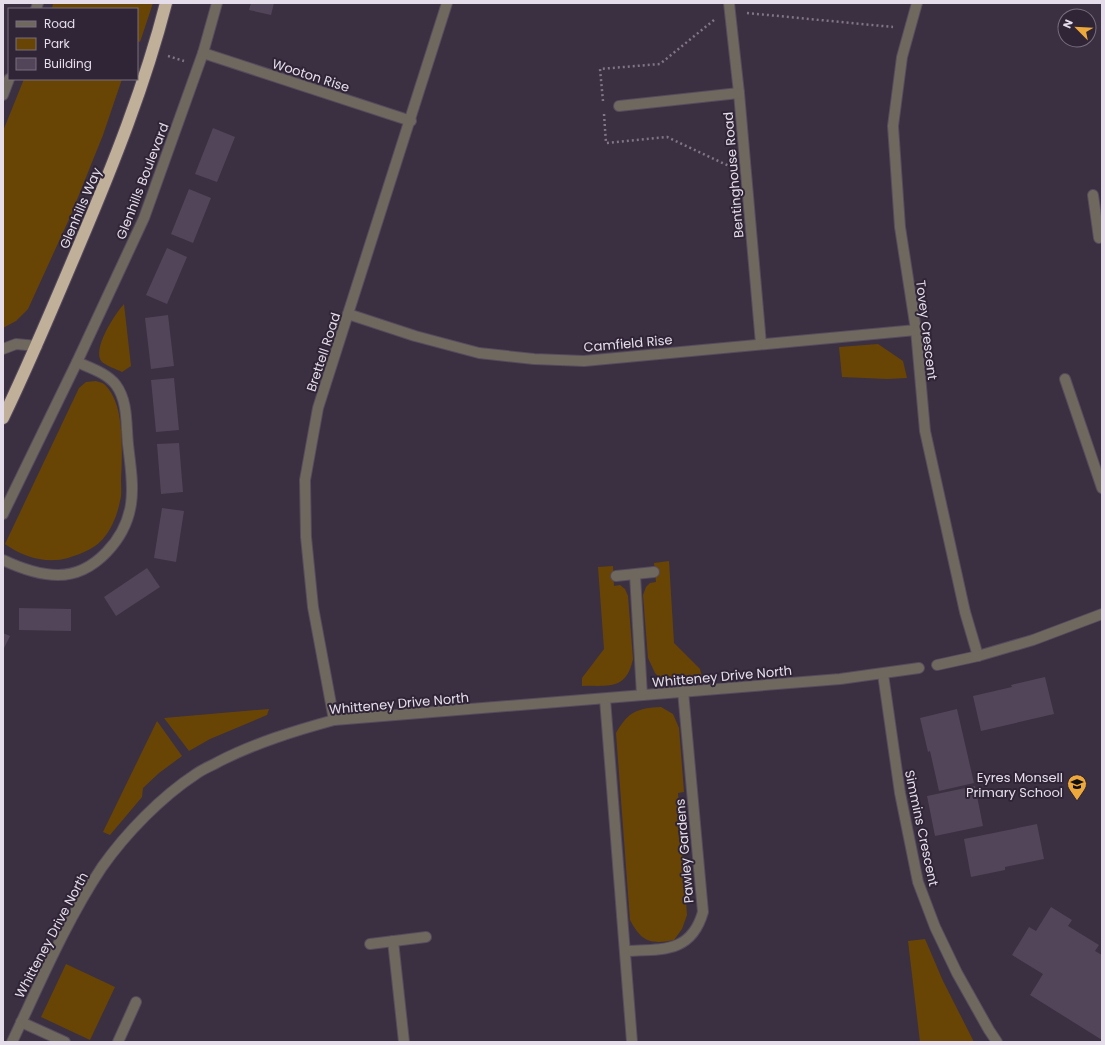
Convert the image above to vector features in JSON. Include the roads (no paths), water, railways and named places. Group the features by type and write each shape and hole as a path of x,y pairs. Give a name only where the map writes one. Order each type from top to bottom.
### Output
{"highway":[{"name":"Glenhills Way","path":"4,415 37,346 114,163 153,52 166,3"}],"street":[{"name":"Glenhills Boulevard","path":"3,514 77,362 144,218 203,52 217,3"},
{"name":"Brettell Road","path":"334,720 314,607 306,537 305,480 318,408 411,121 447,3"},
{"name":"Tovey Crescent","path":"916,3 902,57 893,126 900,227 916,330 925,431 965,612 978,656"},
{"name":"Bentinghouse Road","path":"729,7 739,93 761,344"},
{"name":"Wooton Rise","path":"203,52 411,121"},
{"path":"3,95 9,80"},
{"path":"619,106 739,93"},
{"path":"1093,195 1099,217 1099,238"},
{"name":"Camfield Rise","path":"348,314 415,336 479,352 534,359 584,361 916,330"},
{"path":"3,349 16,344 37,346"},
{"path":"3,560 33,571 59,575 73,573 98,560 110,549 127,522 133,488 125,411 121,393 115,384 106,376 77,362"},
{"path":"1065,379 1102,488"},
{"path":"616,576 654,572"},
{"path":"635,575 642,696"},
{"path":"937,665 978,656 1033,640 1102,614"},
{"name":"Whitteney Drive North","path":"12,1042 72,918 102,867 124,839 173,791 197,773 258,744 334,720 840,679 919,668"},
{"name":"Simmins Crescent","path":"884,674 900,793 918,882 957,973 997,1042"},
{"name":"Pawley Gardens","path":"625,951 672,948 683,943 692,935 699,924 703,912 683,691"},
{"path":"605,699 632,1042"},
{"path":"370,944 426,937"},
{"path":"393,941 404,1042"},
{"path":"118,1042 136,1002"},
{"path":"21,1022 65,1042"}],"place":[{"name":"Eyres Monsell Primary School","path":"1077,801"}]}
